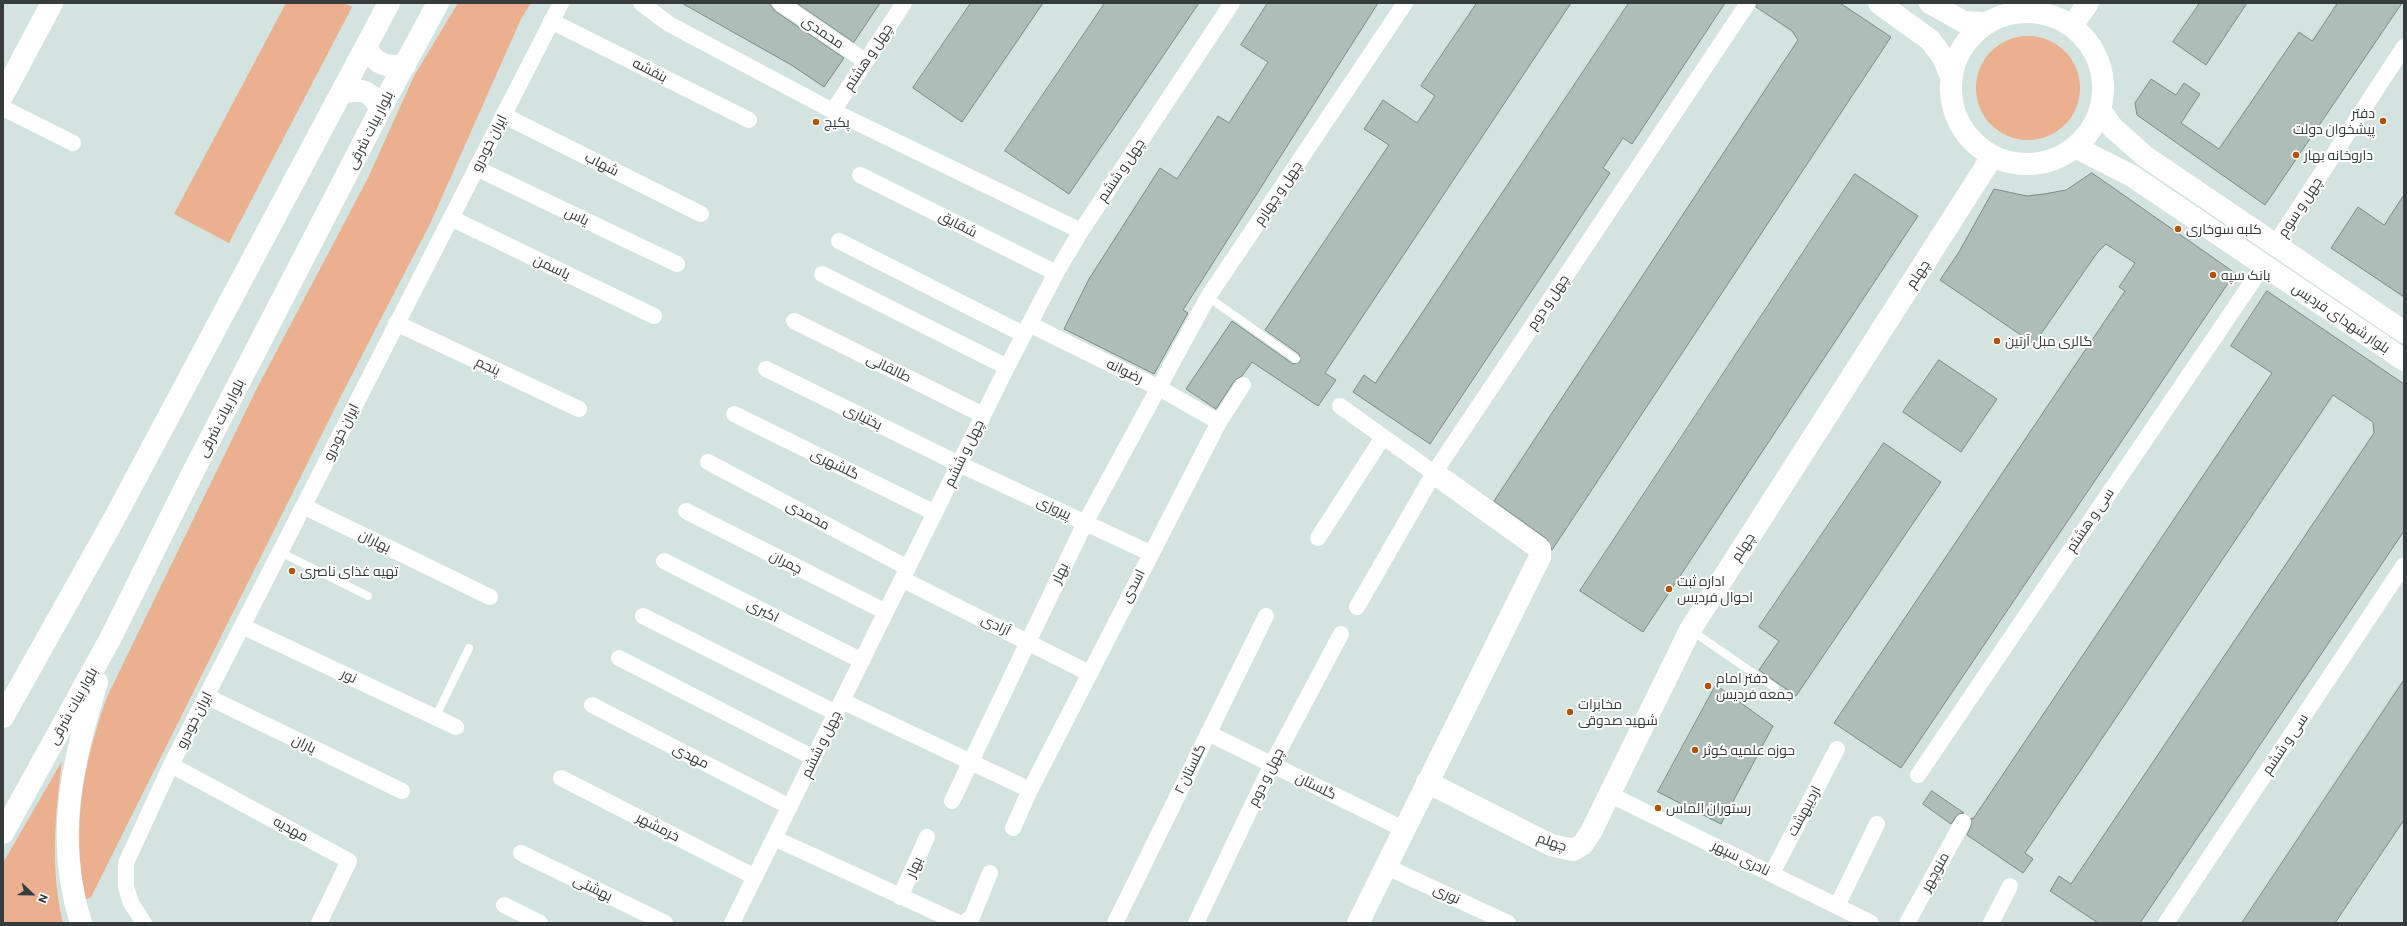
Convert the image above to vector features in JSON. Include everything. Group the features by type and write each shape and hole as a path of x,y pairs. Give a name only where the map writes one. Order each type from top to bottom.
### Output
{"main road":[{"path":"3,96 52,3"},
{"path":"3,716 114,519 389,3"},
{"name":"بلوار بیات شرقی","path":"3,833 110,638 194,470 380,110 438,3"},
{"path":"1878,3 1930,40 1943,57 1951,77"},
{"path":"1930,3 1964,22 1986,23"},
{"path":"2072,26 2088,3"},
{"path":"2030,11 2050,14 2072,26 2089,43 2100,66 2104,89 2100,110 2091,129 2075,147 2065,154 2042,163 2017,164 1992,157 1973,143 1959,124 1951,101 1951,77 1958,54 1971,35 1986,23 2009,13 2030,11"},
{"path":"366,48 372,58 381,64 391,67 405,65"},
{"path":"342,93 355,90 366,92 375,98 380,110"},
{"name":"بلوار شهدای فردیس","path":"2100,110 2113,128 2146,157 2274,246 2404,332"},
{"name":"بلوار شهدای فردیس","path":"2075,147 2132,176 2404,360"},
{"name":"چهلم","path":"1427,782 1551,845 1573,850 1583,844 1611,795 1690,630 1992,157"},
{"path":"1363,921 1385,866 1540,557 1540,549 1434,473"},
{"path":"81,923 73,898 68,862 66,830 68,801 82,732 110,638"}],"street":[{"name":"ایران خودرو","path":"144,923 131,903 126,887 126,863 171,765 561,3"},
{"path":"642,3 669,24 833,111 1081,231"},
{"name":"محمدی","path":"780,3 865,61"},
{"name":"چهل و هشتم","path":"833,111 904,3"},
{"name":"چهل و ششم","path":"732,923 1007,367 1056,273 1081,231 1232,3"},
{"name":"چهل و چهارم","path":"1158,388 1208,298 1405,3"},
{"name":"چهل و دوم","path":"1357,607 1434,473 1748,3"},
{"name":"بنفشه","path":"552,20 749,120"},
{"name":"چهل و سوم","path":"2274,246 2404,47"},
{"path":"3,108 73,143"},
{"name":"شهاب","path":"503,115 701,214"},
{"name":"یاس","path":"476,168 677,264"},
{"name":"شقایق","path":"860,175 1056,273"},
{"name":"یاسمن","path":"450,218 654,316"},
{"name":"رضوانه","path":"839,241 1026,329 1158,388 1219,422"},
{"name":"سی و هشتم","path":"1918,775 2263,266"},
{"path":"822,274 1007,367"},
{"name":"طالقانی","path":"794,321 984,415"},
{"name":"پنجم","path":"396,323 579,409"},
{"name":"بختیاری","path":"766,369 959,464"},
{"name":"اسدی","path":"1013,828 1030,790 1150,553 1219,422 1243,385"},
{"name":"بهار","path":"952,801 1085,523 1158,388"},
{"path":"1340,406 1434,473"},
{"name":"گلشهری","path":"734,414 935,513"},
{"path":"1318,538 1383,437"},
{"name":"محمدی","path":"708,462 905,573"},
{"name":"پیروزی","path":"959,464 1150,553"},
{"name":"بهاران","path":"303,506 490,597"},
{"name":"چمران","path":"686,511 886,612"},
{"name":"اکبری","path":"664,562 862,660"},
{"name":"سی و ششم","path":"2166,923 2404,565"},
{"name":"آزادی","path":"905,573 1089,673"},
{"path":"643,616 839,707 1030,790"},
{"name":"گلستان ۲","path":"1115,923 1266,616"},
{"name":"نور","path":"242,626 456,727"},
{"name":"چهل و دوم","path":"1196,923 1272,764 1341,634"},
{"path":"619,658 814,758"},
{"name":"یاران","path":"206,696 402,791"},
{"name":"مهدی","path":"592,705 790,807"},
{"name":"گلستان","path":"1208,733 1403,829"},
{"name":"اردیبهشت","path":"1772,873 1837,748"},
{"name":"مهدیه","path":"171,765 349,861 319,923"},
{"name":"خرمشهر","path":"561,778 755,877"},
{"name":"نادری سپهر","path":"1611,795 1871,923"},
{"name":"منوچهر","path":"1907,923 1963,822"},
{"path":"1837,906 1877,824"},
{"name":"بهار","path":"900,896 927,837"},
{"path":"774,838 900,896 963,923 972,917 990,874"},
{"name":"بهشتی","path":"521,853 665,923"},
{"name":"نوری","path":"1385,866 1508,923"},
{"path":"1991,923 2010,886"},
{"path":"504,906 540,923"}],"lane":[{"path":"1208,298 1296,359"},
{"path":"280,552 368,596"},
{"path":"1690,630 1775,688"},
{"path":"435,718 469,648"}],"shaded area":[{"path":"286,3 344,3 352,7 229,243 174,214"},
{"path":"458,3 531,3 521,19 430,224 342,394 91,897 85,900 79,847 82,797 91,748 107,697 256,390 368,178 414,76"},
{"path":"2028,36 2048,40 2065,51 2076,68 2080,88 2076,108 2065,125 2048,136 2028,140 2008,136 1991,125 1980,108 1976,88 1980,68 1991,51 2008,40"},
{"path":"62,761 57,802 55,863 56,883 63,923 3,923 3,863"}],"building":[{"path":"682,3 769,3 775,11 844,58 824,87 793,66"},
{"path":"797,3 880,3 854,42"},
{"path":"971,3 1043,3 962,122 913,88"},
{"path":"1105,3 1199,3 1069,194 1005,151"},
{"path":"1268,3 1378,3 1183,310 1188,313 1154,374 1064,329 1089,279 1160,168 1177,179 1218,116 1229,123 1268,62 1241,45"},
{"path":"1477,3 1571,3 1325,373 1336,380 1318,406 1252,362 1242,376 1235,380 1216,409 1186,389 1232,321 1293,364 1300,362 1299,354 1265,330 1389,145 1364,129 1383,100 1417,123 1435,96 1421,86"},
{"path":"1629,3 1725,3 1632,144 1623,138 1603,168 1610,173 1430,444 1353,392 1364,375 1375,383"},
{"path":"1757,3 1840,3 1891,37 1552,550 1547,539 1494,501 1798,40 1792,31 1756,7"},
{"path":"2200,3 2247,3 2206,65 2173,42"},
{"path":"2338,3 2402,3 2265,205 2137,115 2135,103 2151,79 2176,95 2184,83 2200,94 2181,123 2219,149 2299,32 2312,41"},
{"path":"2092,173 2235,273 1901,768 1834,723 2125,291 2119,287 2135,263 2106,244 2097,253 2034,344 1940,280 1959,252 1994,189 2027,196 2044,194 2066,190"},
{"path":"1855,174 1918,216 1643,632 1580,591"},
{"path":"2404,195 2404,297 2331,248 2358,207 2384,225"},
{"path":"2267,291 2404,384 2404,531 2140,923 2098,923 2050,891 2059,876 2071,884 2374,433 2373,422 2333,395 2025,853 2033,859 2023,873 1967,835 1971,826 1971,818 1973,819 2272,373 2231,346"},
{"path":"1939,360 1997,399 1961,452 1903,412"},
{"path":"1884,443 1941,482 1796,696 1759,670 1779,641 1759,627"},
{"path":"2404,680 2404,820 2335,923 2242,923"},
{"path":"1716,685 1773,726 1721,824 1658,792"},
{"path":"1932,791 1964,813 1958,814 1951,824 1923,804"}],"place":[{"name":"دفتر پیشخوان دولت","path":"2383,121"},
{"name":"پکیج","path":"816,122"},
{"name":"داروخانه بهار","path":"2296,155"},
{"name":"کلبه سوخاری","path":"2178,229"},
{"name":"بانک سپه","path":"2213,275"},
{"name":"گالری مبل آرتین","path":"1997,341"},
{"name":"تهیه غذای ناصری","path":"292,571"},
{"name":"اداره ثبت احوال فردیس","path":"1669,589"},
{"name":"دفتر امام جمعه فردیس","path":"1708,686"},
{"name":"مخابرات شهید صدوقی","path":"1570,712"},
{"name":"حوزه علمیه کوثر","path":"1695,750"},
{"name":"رستوران الماس","path":"1658,808"}]}
